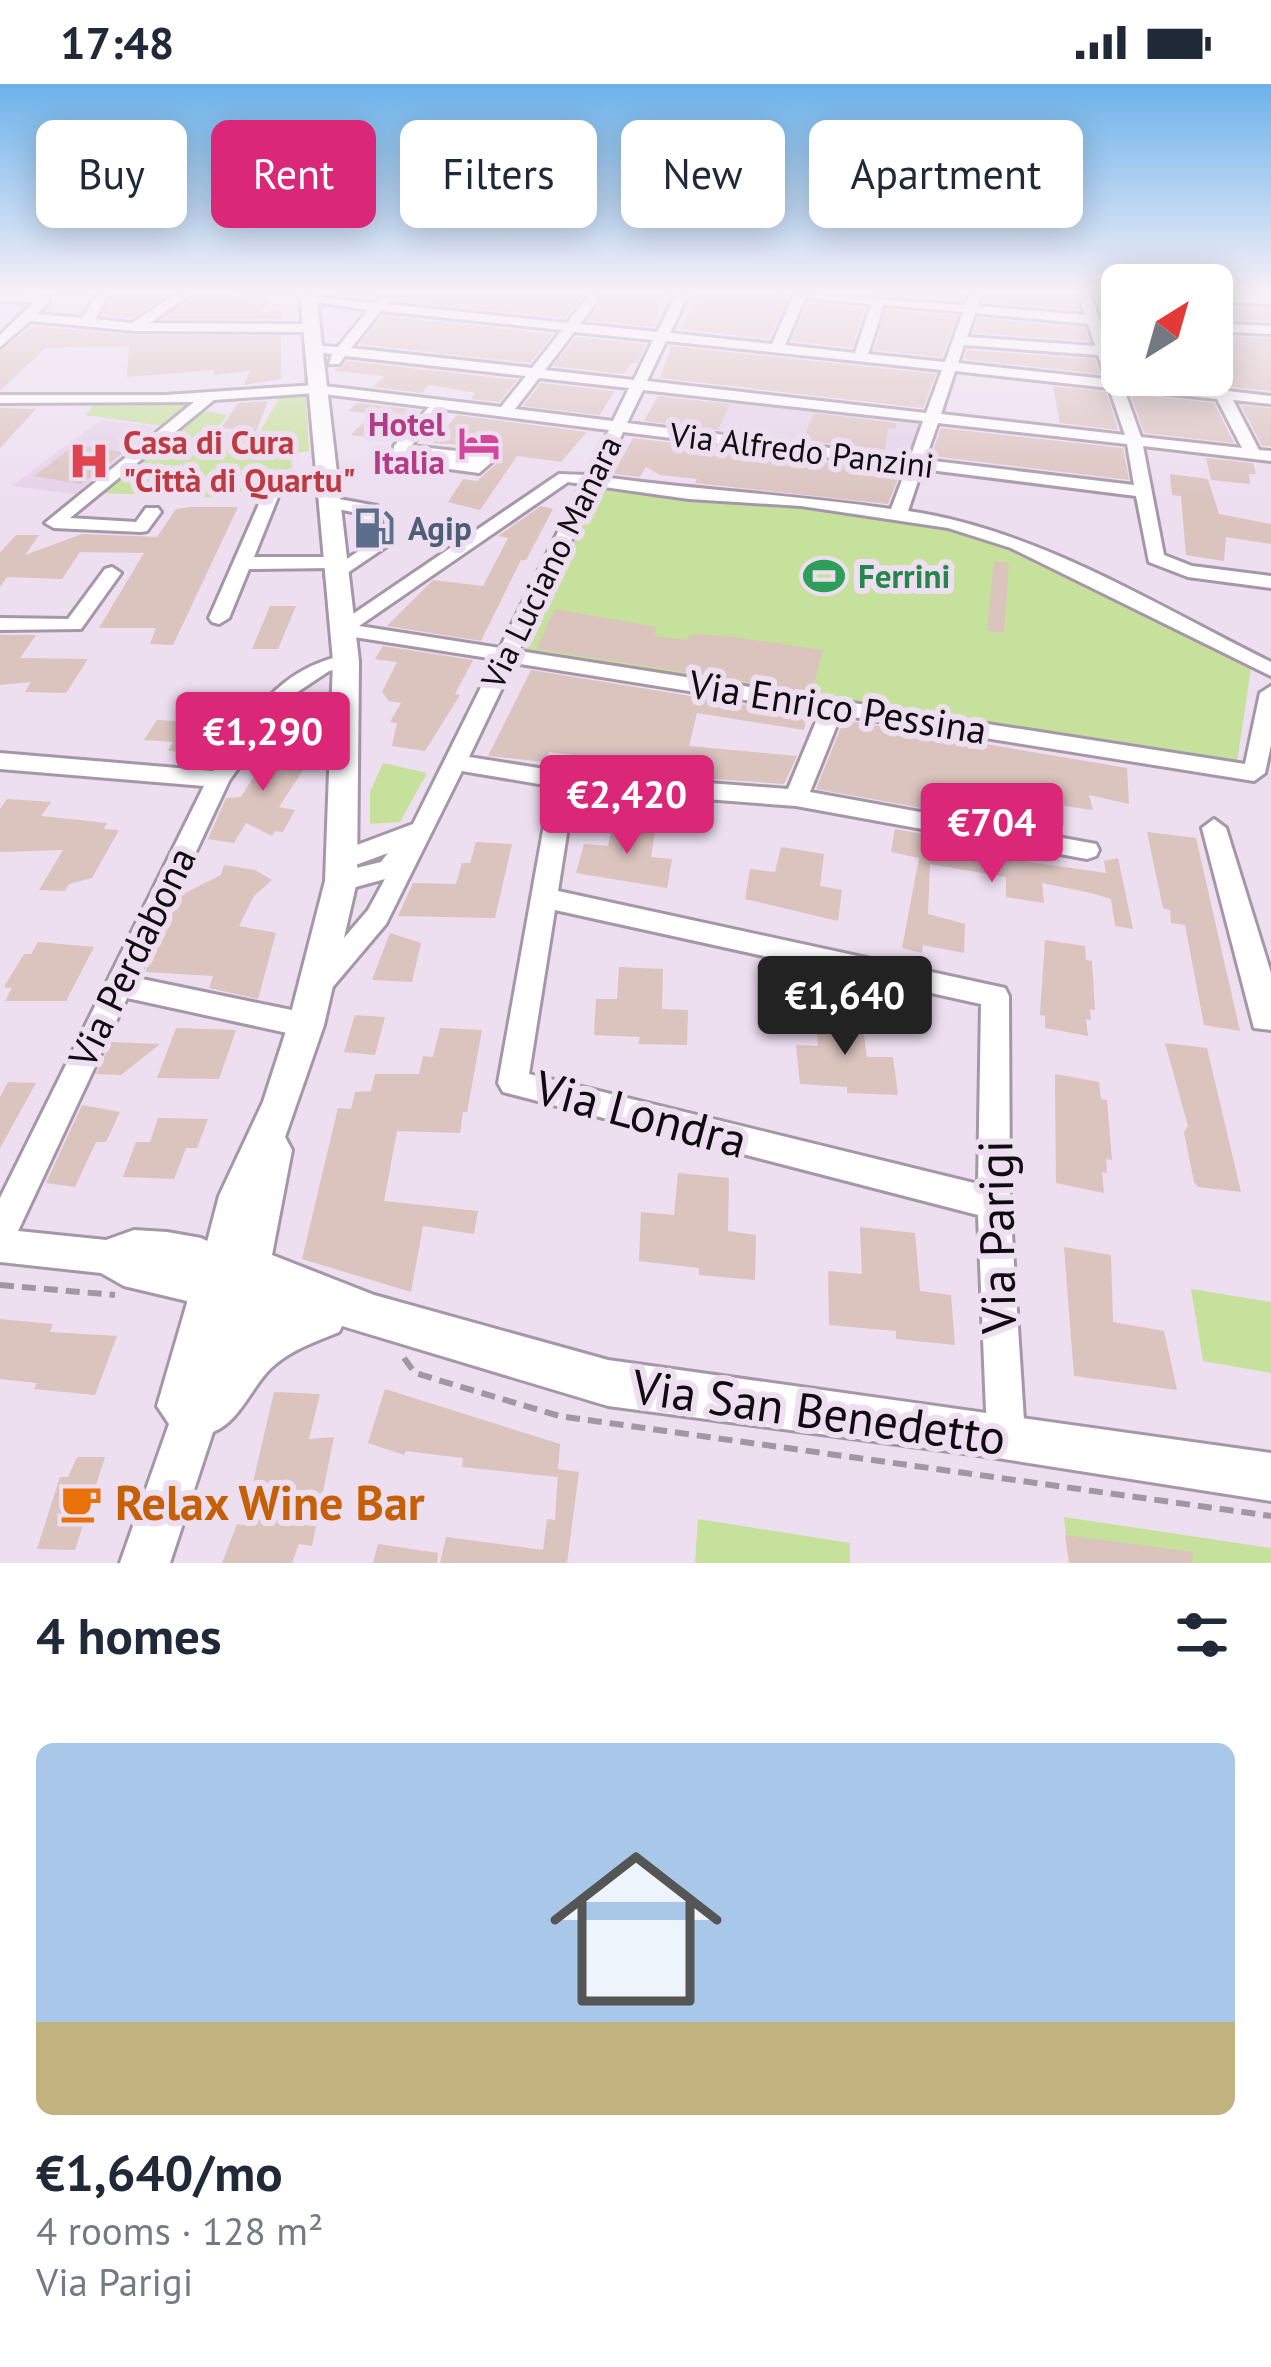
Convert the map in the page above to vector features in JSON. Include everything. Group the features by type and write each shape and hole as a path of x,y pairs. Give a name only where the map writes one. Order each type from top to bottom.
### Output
{"main road":[{"path":"145,1563 306,1025 342,860 346,661 314,362"},
{"name":"Via San Benedetto","path":"229,1281 324,1317 374,1317"},
{"name":"Via San Benedetto","path":"229,1281 608,1384 1006,1436 1271,1477"},
{"path":"181,1447 249,1355 288,1329 324,1317"}],"street":[{"path":"316,383 334,362"},
{"path":"435,362 1263,455"},
{"path":"505,414 545,362"},
{"name":"Via Luciano Manara","path":"315,988 377,917 651,362"},
{"path":"896,362 1101,384"},
{"path":"898,515 951,362"},
{"name":"Via Alfredo Panzini","path":"0,399 165,399 316,383 505,414 1146,492"},
{"path":"152,512 141,527 54,523 213,393"},
{"path":"1116,396 1134,439 1155,558 1167,566 1271,582"},
{"path":"1223,396 1271,400"},
{"path":"1223,396 1263,455"},
{"path":"433,454 400,449 440,404"},
{"path":"341,629 565,477 689,494 801,501 951,523 1017,544 1271,670"},
{"path":"219,618 270,497"},
{"path":"241,563 333,570 378,546 371,509 328,502"},
{"path":"0,624 74,626 112,573"},
{"name":"Via Enrico Pessina","path":"341,629 1254,773 1271,693"},
{"name":"Via Perdabona","path":"0,1233 219,779 280,694 322,666 346,661"},
{"path":"796,798 832,707"},
{"path":"0,760 219,779"},
{"path":"455,762 563,780 796,798 1087,850"},
{"name":"Via Londra","path":"563,780 513,1083 994,1203"},
{"path":"1214,828 1264,982 1264,1020"},
{"path":"342,860 416,836"},
{"name":"Via Luciano Manara","path":"342,860 389,868 416,836"},
{"name":"Via Parigi","path":"543,898 995,996 994,1203 1006,1436"},
{"path":"118,985 306,1025"},
{"path":"0,1246 106,1257 124,1269 229,1281"}],"path":[{"path":"0,1285 125,1295"},
{"path":"374,1317 415,1373 559,1416 1271,1516"}],"shaded area":[{"path":"732,399 921,420 909,459 716,435"},
{"path":"101,420 157,427 75,494 12,486"}],"green space":[{"path":"306,393 309,451 291,454 292,468 275,474 266,492 235,491 228,498 103,493 205,411 228,415 215,431 257,437 281,394"},
{"path":"192,402 162,426 85,415 95,404"},
{"path":"601,487 949,528 1013,549 1251,668 1237,762 519,650"},
{"path":"383,763 427,773 400,822 370,824 370,792"},
{"path":"1191,1289 1271,1302 1271,1373 1203,1361"},
{"path":"1064,1517 1271,1548 1271,1563 1069,1563"},
{"path":"698,1519 850,1543 850,1563 695,1563"}],"building":[{"path":"0,362 30,362 0,391"},
{"path":"128,362 281,362 281,379 244,385 250,371 127,377"},
{"path":"346,362 356,362 517,380 499,402 471,399 476,393 429,385 422,393 373,387 385,376 335,371"},
{"path":"556,362 637,362 624,374 553,366"},
{"path":"665,362 823,362 936,374 923,408 660,378"},
{"path":"991,362 1096,362 1100,374"},
{"path":"1233,362 1271,362 1271,391 1233,387"},
{"path":"541,383 614,391 600,415 523,406"},
{"path":"1053,386 1101,391 1101,396 1107,396 1118,430 1060,423"},
{"path":"658,396 730,404 718,430 644,421"},
{"path":"1132,396 1214,403 1234,443 1144,433"},
{"path":"268,401 256,432 221,428 238,403"},
{"path":"357,403 408,409 381,439 351,435 372,414 348,411"},
{"path":"1241,405 1271,408 1271,446 1262,446"},
{"path":"0,408 36,409 0,448"},
{"path":"814,413 896,423 895,429 888,428 885,450 803,440"},
{"path":"457,415 587,432 561,462 517,456 480,510 448,502 463,479 477,481 496,464 500,448 433,443"},
{"path":"941,428 1123,448 1129,480 931,456"},
{"path":"633,438 901,471 888,504 695,483 697,479 660,475 646,467 640,477 613,474"},
{"path":"75,445 124,452 81,484 34,476"},
{"path":"1206,458 1253,463 1256,474 1249,474 1250,484 1211,480"},
{"path":"1170,474 1208,479 1219,514 1271,524 1271,544 1226,537 1224,561 1186,555 1181,496 1172,495"},
{"path":"541,506 553,509 526,560 521,560 481,641 387,626 433,580 483,586 508,538 498,536"},
{"path":"238,507 173,645 150,644 156,628 99,628 144,553 80,552 62,579 7,577 0,587 0,553 16,535 39,535 25,555 82,534 157,537 176,509"},
{"path":"994,561 1009,563 1004,633 987,631"},
{"path":"270,606 296,606 278,649 252,649"},
{"path":"555,609 656,627 655,636 687,640 690,634 727,636 823,650 812,692 536,649"},
{"path":"0,635 36,635 20,658 88,659 66,693 25,692 31,682 0,685"},
{"path":"383,646 473,660 455,694 460,695 425,751 392,746 397,723 390,722 401,703 389,701 382,692 397,662 375,659"},
{"path":"531,670 807,715 804,730 697,713 689,746 797,756 784,784 697,778 698,771 652,765 651,773 615,769 603,764 604,759 549,752 545,762 488,756"},
{"path":"198,712 223,714 192,753 168,751 173,742 144,740 157,720 192,722"},
{"path":"844,720 1127,768 1129,804 1089,795 1093,810 1064,806 1064,826 1022,821 1022,826 816,789"},
{"path":"283,729 306,733 302,738 307,739 286,767 303,770 279,807 295,810 283,832 275,831 272,836 246,823 234,843 208,839 226,798 241,797"},
{"path":"7,799 51,802 41,816 107,823 104,829 119,830 92,878 69,884 65,891 39,890 63,850 0,852 0,809"},
{"path":"614,821 656,825 651,857 672,859 667,888 576,873 584,844 608,846"},
{"path":"895,829 990,846 989,856 1106,873 1104,861 1118,858 1133,929 1115,926 1111,899 1042,883 1044,903 1006,897 1006,877 930,864 928,914 965,924 964,953 923,945 922,953 902,948 919,858 891,852"},
{"path":"1147,832 1196,838 1240,1031 1204,1025 1185,925 1171,923 1170,910 1163,908"},
{"path":"476,842 512,844 495,918 398,916 413,883 456,884 462,863 470,863"},
{"path":"781,847 824,854 820,886 842,890 838,921 745,899 750,869 775,872"},
{"path":"224,865 255,870 272,880 254,896 239,926 276,933 258,999 209,988 213,976 145,972 181,895 221,875"},
{"path":"390,933 421,943 412,982 372,980"},
{"path":"1045,940 1085,946 1086,960 1092,961 1095,1010 1090,1009 1091,1020 1086,1019 1088,1036 1045,1028 1045,1016 1040,1015"},
{"path":"38,942 94,947 66,1001 5,1001 12,988 4,987 24,954 31,954"},
{"path":"619,967 663,969 662,1009 688,1010 687,1045 638,1044 640,1037 594,1035 596,999 617,999"},
{"path":"815,1012 861,1014 867,1057 893,1057 898,1095 847,1093 847,1087 800,1084 796,1045 818,1046"},
{"path":"355,1015 385,1017 375,1055 344,1052"},
{"path":"176,1028 236,1030 219,1079 157,1078"},
{"path":"440,1028 482,1030 467,1112 463,1112 460,1133 397,1131 384,1201 478,1211 474,1234 423,1226 411,1292 302,1259 338,1108 351,1109 355,1092 371,1091 375,1074 419,1074 423,1056 433,1057"},
{"path":"111,1042 160,1044 121,1075 96,1074"},
{"path":"1165,1043 1207,1048 1241,1192 1198,1187 1194,1182 1184,1132 1188,1126"},
{"path":"1055,1074 1099,1082 1101,1099 1107,1100 1112,1160 1106,1159 1107,1173 1102,1172 1104,1193 1056,1183"},
{"path":"8,1082 36,1083 0,1148 0,1097"},
{"path":"82,1105 120,1112 106,1142 96,1142 75,1187 46,1183"},
{"path":"158,1118 208,1119 197,1148 186,1148 174,1179 123,1177 136,1142 150,1142"},
{"path":"678,1173 729,1178 728,1231 756,1235 755,1280 699,1275 699,1268 639,1261 641,1212 674,1215"},
{"path":"860,1227 915,1233 920,1291 951,1295 955,1345 896,1339 896,1331 829,1325 828,1271 862,1274"},
{"path":"1064,1247 1111,1255 1113,1322 1164,1331 1177,1390 1074,1376"},
{"path":"0,1319 53,1324 50,1332 117,1336 95,1395 34,1389 37,1383 0,1379"},
{"path":"385,1389 560,1444 558,1469 579,1472 567,1563 440,1563 446,1537 543,1550 547,1519 555,1520 558,1471 557,1477 462,1467 463,1458 406,1451 404,1455 368,1443"},
{"path":"274,1392 320,1394 309,1439 334,1437 312,1546 299,1544 292,1563 222,1563 237,1524 243,1525"},
{"path":"77,1457 105,1457 75,1550 37,1549 60,1477 68,1477"},
{"path":"1065,1535 1193,1552 1192,1563 1069,1563"},
{"path":"378,1544 438,1553 437,1563 373,1563"}],"place":[{"name":"Hotel Italia","path":"479,443"},
{"name":"Casa di Cura \"Città di Quartu\"","path":"89,461"},
{"name":"Agip","path":"374,528"},
{"name":"Ferrini","path":"824,576"},
{"name":"Relax Wine Bar","path":"81,1503"}]}
